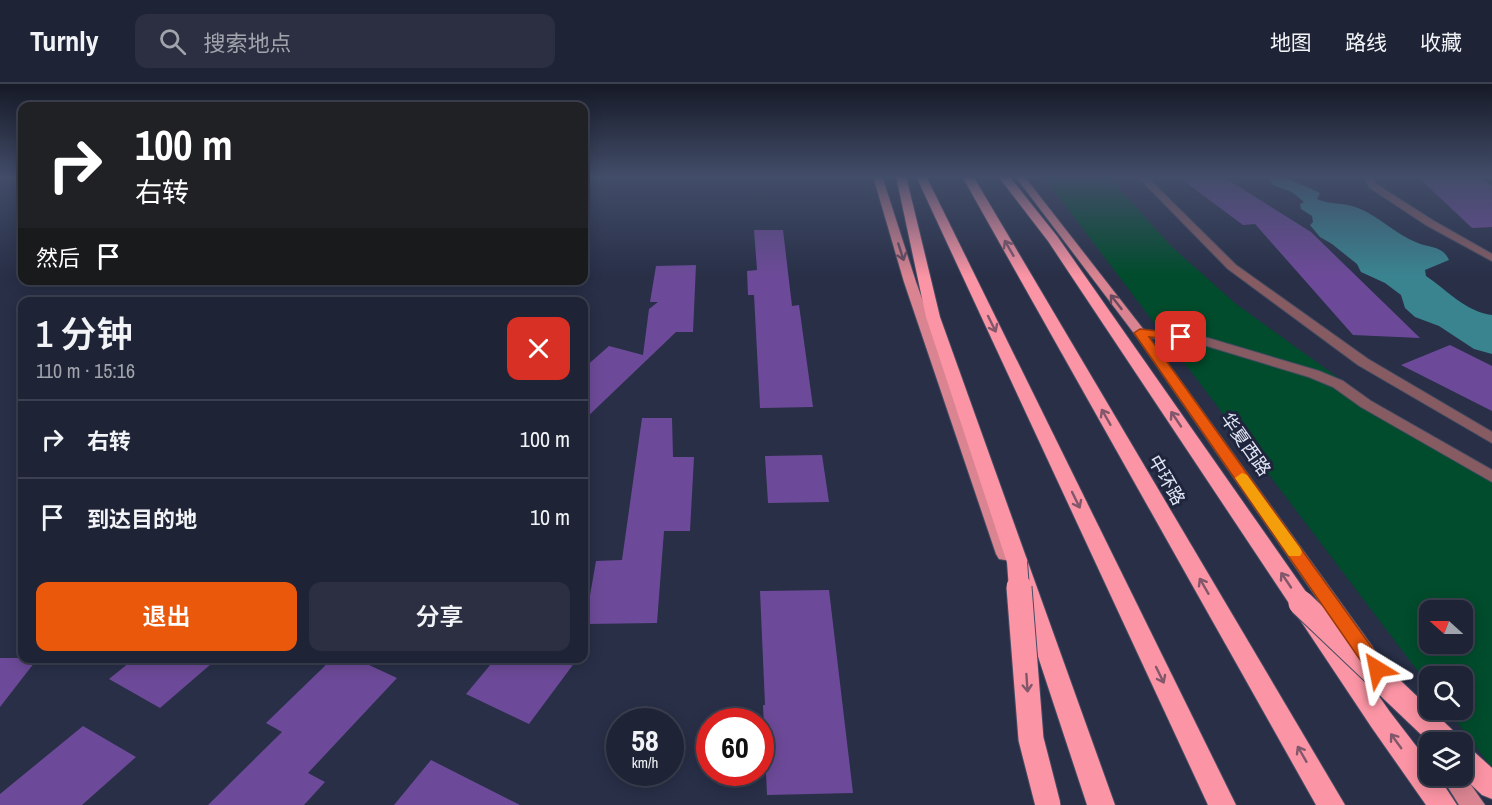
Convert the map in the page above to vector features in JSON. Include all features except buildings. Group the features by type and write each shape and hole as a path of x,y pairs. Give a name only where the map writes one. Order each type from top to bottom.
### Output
{"highway":[{"path":"909,210 933,317 1101,805"},
{"path":"937,210 1222,805"},
{"name":"中环路","path":"986,210 1331,805"},
{"path":"1030,210 1053,239 1381,720 1443,805"},
{"path":"1017,562 1031,739 1048,805"},
{"path":"1302,603 1436,732"},
{"path":"1473,768 1492,786"}],"main road":[{"path":"887,210 910,282 1091,805"},
{"name":"华夏西路","path":"1045,210 1140,333 1422,732"},
{"path":"1459,786 1473,805"}],"lane":[{"path":"1175,210 1232,267 1363,362 1492,438"},
{"path":"1411,210 1492,258"},
{"path":"1140,333 1208,342 1314,374 1338,384 1375,409 1492,477"}],"shaded area":[{"path":"1068,210 1138,210 1172,247 1236,304 1415,433 1492,475 1492,768 1473,743 1473,732 1465,732 1456,720 1473,720 1473,666 1419,666 1419,673"},
{"path":"1302,210 1361,210 1410,240 1443,252 1449,260 1425,270 1426,276 1465,305 1492,315 1492,354 1474,349 1439,326 1415,317 1405,308 1401,295 1385,283 1361,272 1357,264 1320,237 1310,225 1313,222 1312,216"}],"slow traffic":[{"path":"1242,478 1294,552"}],"route":[{"path":"1181,337 1140,333 1377,669"}]}
